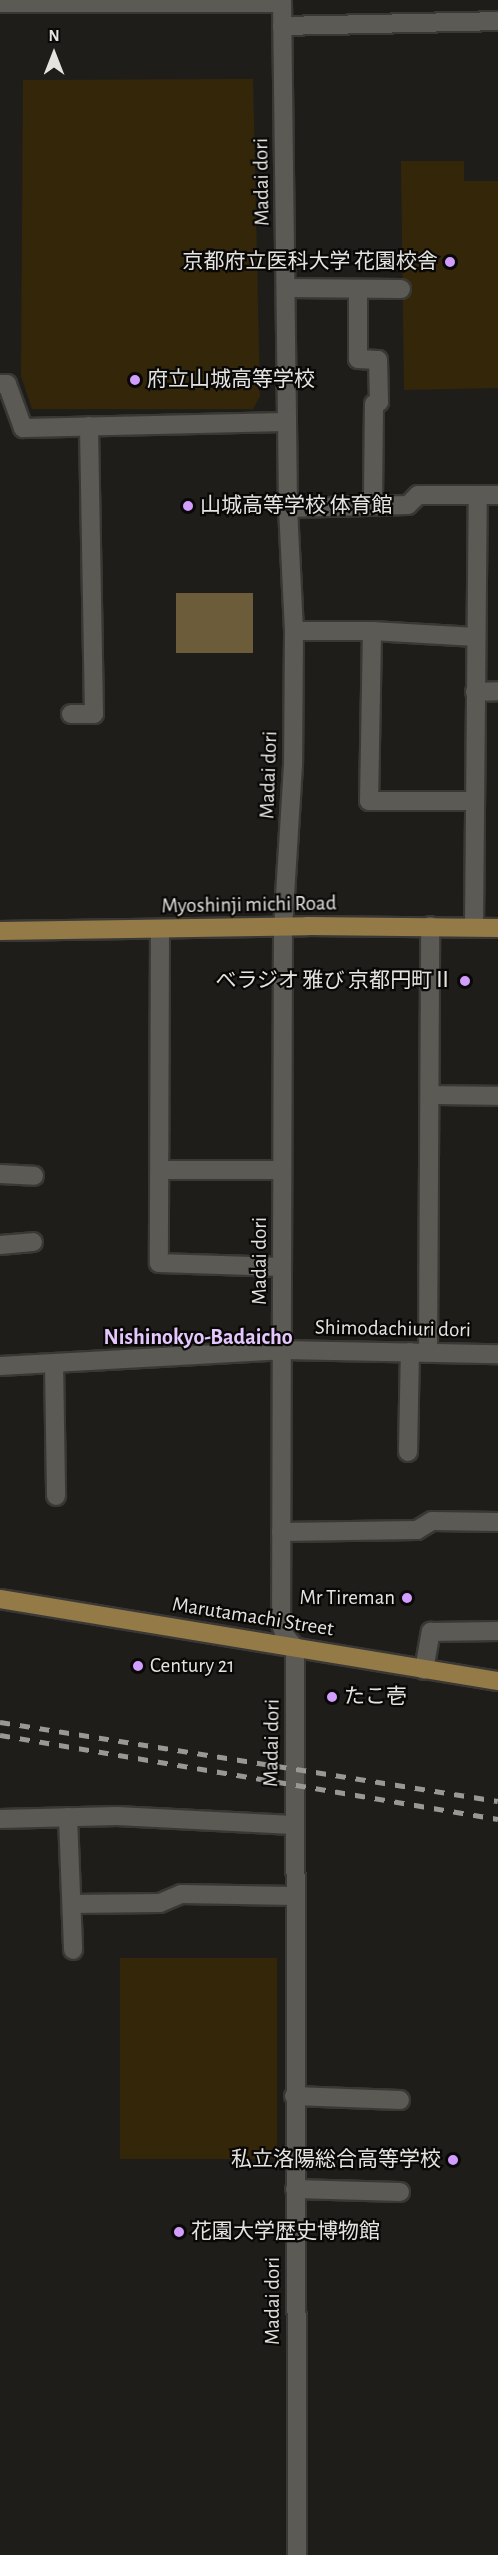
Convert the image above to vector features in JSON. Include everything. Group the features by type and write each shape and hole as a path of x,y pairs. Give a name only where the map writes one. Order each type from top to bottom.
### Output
{"main road":[{"name":"Myoshinji michi Road","path":"0,931 430,926 498,928"},
{"name":"Marutamachi Street","path":"0,1599 498,1681"}],"street":[{"path":"0,3 282,2"},
{"name":"Madai dori","path":"282,2 288,507 294,631 293,765 283,927 281,1624 285,1636 295,1647 294,2096 297,2555"},
{"path":"282,26 498,21"},
{"path":"286,288 401,289"},
{"path":"358,289 358,359 378,360 379,402 374,404 374,506"},
{"path":"0,384 7,384 23,428 287,422"},
{"path":"71,714 94,714 89,426"},
{"path":"288,507 408,505 418,495 498,495"},
{"path":"474,927 478,496"},
{"path":"294,631 372,631 476,637"},
{"path":"372,631 369,801 474,801"},
{"path":"475,692 498,691"},
{"path":"408,1452 419,1352 430,1095 430,926"},
{"path":"160,928 159,1263 282,1267"},
{"path":"430,1095 498,1096"},
{"path":"160,1170 282,1170"},
{"path":"0,1174 34,1176"},
{"path":"0,1245 33,1242"},
{"name":"Shimodachiuri dori","path":"0,1366 282,1350 498,1354"},
{"path":"54,1363 56,1496"},
{"path":"281,1532 417,1530 432,1521 498,1522"},
{"path":"424,1670 431,1632 498,1631"},
{"path":"0,1819 117,1816 294,1825"},
{"path":"68,1817 73,1950"},
{"path":"72,1904 160,1903 181,1894 294,1896"},
{"path":"294,2096 400,2100"},
{"path":"295,2189 400,2192"}],"shaded area":[{"path":"253,79 260,396 253,409 32,409 21,376 23,80"},
{"path":"401,161 464,161 464,181 498,181 498,388 404,390"},
{"path":"176,593 253,593 253,653 176,653"},
{"path":"120,1958 277,1958 277,2159 120,2159"}],"railway":[{"path":"0,1722 498,1801"},
{"path":"0,1735 498,1819"}],"place":[{"name":"京都府立医科大学 花園校舎","path":"450,262"},
{"name":"府立山城高等学校","path":"135,380"},
{"name":"山城高等学校 体育館","path":"188,506"},
{"name":"べラジオ 雅び 京都円町Ⅱ","path":"465,981"},
{"name":"Mr Tireman","path":"407,1598"},
{"name":"Century 21","path":"138,1666"},
{"name":"たこ壱","path":"332,1697"},
{"name":"私立洛陽総合高等学校","path":"453,2160"},
{"name":"花園大学歴史博物館","path":"179,2232"}],"district":[{"name":"Nishinokyo-Badaicho","path":"198,1338"}]}
